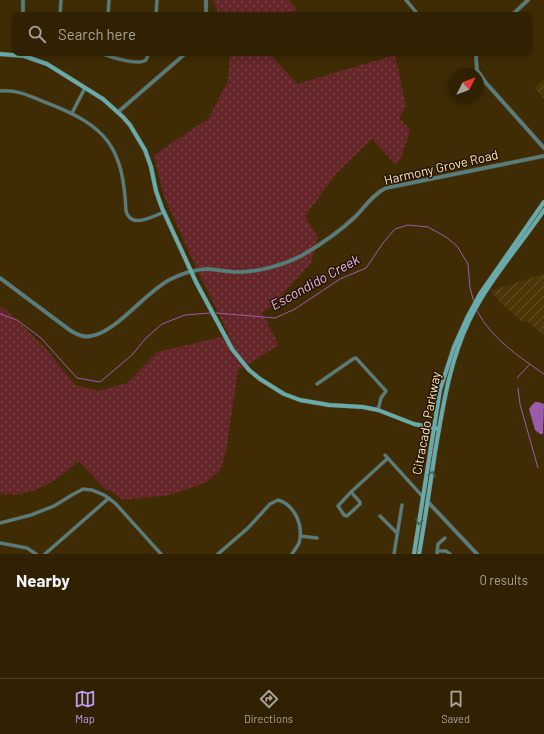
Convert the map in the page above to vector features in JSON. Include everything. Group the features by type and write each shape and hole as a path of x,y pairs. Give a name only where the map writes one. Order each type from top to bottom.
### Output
{"main road":[{"path":"0,54 12,54"},
{"path":"24,56 41,61 103,99 118,112 133,129 145,150 151,167 158,197 196,282 219,326 239,359 249,370 272,388 300,400 328,405 364,407 378,410 414,424 439,429"},
{"name":"Citracado Parkway","path":"414,554 434,428 444,376 481,295 544,202"},
{"name":"Citracado Parkway","path":"481,295 544,210"},
{"name":"Citracado Parkway","path":"419,554 439,429 450,372 462,334"},
{"path":"423,497 425,500 424,510 426,514"}],"street":[{"path":"23,0 23,12"},
{"path":"60,12 61,0"},
{"path":"108,12 109,0"},
{"path":"156,12 157,0"},
{"path":"206,0 206,12"},
{"path":"406,0 416,12"},
{"path":"515,12 528,0"},
{"path":"109,56 122,60 141,62 146,60 148,56"},
{"path":"118,112 183,56"},
{"path":"477,56 477,70 486,83 544,148"},
{"path":"72,114 85,88"},
{"path":"0,92 12,91 25,94 86,121 98,131 114,151 120,164 126,211 129,218 139,221 164,212"},
{"name":"Harmony Grove Road","path":"0,278 70,331 86,337 96,335 120,320 136,305 170,279 192,271 211,269 239,272 253,271 283,263 301,255 334,235 355,217 376,195 386,188 544,156"},
{"path":"317,384 356,358 386,391 381,398 378,410"},
{"path":"351,492 360,504 347,516 344,515 338,506 351,492 387,457 423,497"},
{"path":"0,524 54,506 72,494 83,489 92,490 109,498 161,554"},
{"path":"45,554 109,498"},
{"path":"218,554 248,528 270,504 278,500 287,504 295,513 299,524 299,543 292,554"},
{"path":"428,502 477,554"},
{"path":"394,554 402,505"},
{"path":"380,516 398,533"},
{"path":"300,536 317,538"},
{"path":"445,538 438,544 437,552 446,551 450,554"},
{"path":"0,543 27,548 36,554"}],"shaded area":[{"path":"213,0 288,0 297,9 294,12 218,12"},
{"path":"230,56 272,56 297,84 395,56 406,107 399,118 410,130 401,158 396,165 372,139 336,174 305,216 318,238 311,263 275,303 262,313 279,345 238,370 226,451 220,471 205,483 170,495 123,500 111,491 106,490 79,461 59,477 36,490 17,494 0,493 0,307 5,309 47,350 75,385 99,391 127,383 157,352 229,335 193,261 164,196 154,155 209,118 228,81"},
{"path":"544,79 544,98 534,88"},
{"path":"544,274 544,335 526,321 523,322 506,308 490,291"},
{"path":"535,402 544,404 543,434 540,434 535,430 529,409"}],"waterway":[{"name":"Escondido Creek","path":"216,313 275,318 295,309 340,279 366,268 383,243 395,229 408,225 428,227 446,237 457,246 468,264 470,288 474,302"},
{"name":"Escondido Creek","path":"477,311 490,330 506,346 544,374"},
{"name":"Escondido Creek","path":"0,314 17,320 41,338 77,378 100,382 132,355 146,338 162,324 185,315 210,313"},
{"path":"517,378 529,365"},
{"path":"518,388 520,404 538,468"}]}
